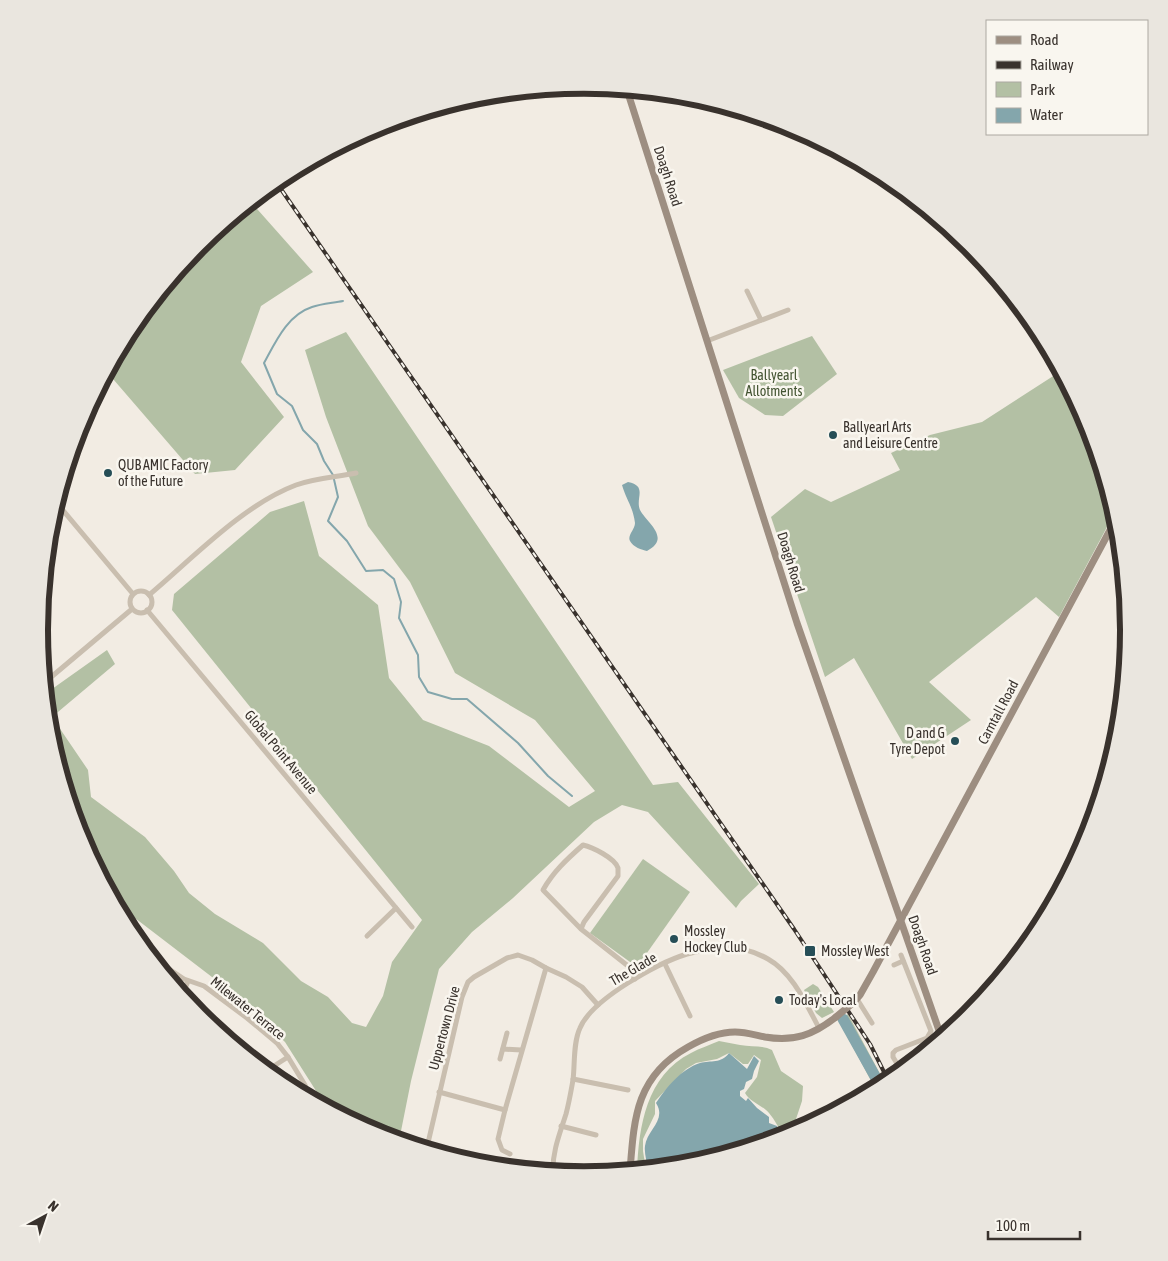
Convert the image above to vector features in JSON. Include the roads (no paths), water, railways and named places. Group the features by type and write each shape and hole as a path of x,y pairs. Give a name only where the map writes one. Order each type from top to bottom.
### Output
{"main road":[{"name":"Doagh Road","path":"629,96 802,640 940,1032"},
{"name":"Carntall Road","path":"855,1001 1111,529"},
{"path":"631,1165 634,1124 643,1095 659,1069 677,1053 700,1040 722,1034 745,1033 790,1039 805,1036 836,1017 855,1001"}],"street":[{"path":"747,292 761,320"},
{"path":"708,341 788,310"},
{"path":"149,595 246,512 273,495 298,484 356,473"},
{"path":"62,509 133,594"},
{"path":"132,609 141,613 147,610 152,603 149,595 143,591 133,594"},
{"path":"132,609 130,601 133,594"},
{"path":"50,678 132,609"},
{"name":"Global Point Avenue","path":"147,610 412,927"},
{"path":"581,930 584,922 618,876 618,868 614,862 592,847 583,845 556,871 543,890 581,930 628,966 635,980"},
{"path":"366,936 396,908"},
{"name":"The Glade","path":"554,1166 556,1144 573,1079 580,1027 598,1005 635,980 688,954 723,948 741,949 758,953 772,961 786,973 804,1000 819,1028"},
{"name":"Uppertown Drive","path":"428,1143 465,987 468,982 507,958 518,955 566,977 582,987 598,1005"},
{"path":"898,1065 893,1057 893,1053 896,1050 927,1038 931,1031 901,955"},
{"path":"894,965 903,961"},
{"path":"666,964 690,1016"},
{"name":"Milewater Terrace","path":"167,968 188,981 204,986 277,1043 288,1057 306,1089"},
{"path":"510,1154 502,1150 498,1139 521,1050 546,968"},
{"path":"184,988 188,981"},
{"path":"855,1001 872,1023"},
{"path":"500,1059 507,1033"},
{"path":"503,1049 521,1050"},
{"path":"272,1067 288,1057"},
{"path":"573,1079 628,1090"},
{"path":"439,1092 505,1110"},
{"path":"562,1126 596,1135"}],"water":[{"path":"628,482 638,486 640,510 657,535 657,541 654,546 647,551 635,547 629,539 635,523 633,512 622,485"},
{"path":"729,1053 747,1069 754,1056 759,1061 752,1079 746,1082 744,1089 740,1091 740,1096 746,1101 748,1098 769,1117 769,1123 777,1126 778,1131 723,1149 689,1157 647,1163 646,1140 658,1120 659,1109 656,1103 660,1097 669,1085 693,1066 723,1059"}],"waterway":[{"path":"343,301 312,307 296,316 283,330 264,363 277,394 292,406 303,430 317,444 324,461 333,475 338,497 328,521 347,541 366,571 383,570 394,579 401,602 399,618 418,655 419,677 428,692 452,699 467,699 518,743 548,776 572,796"},
{"path":"843,1019 877,1080"}],"railway":[{"path":"280,188 794,929 870,1044 885,1075"}],"place":[{"name":"Ballyearl Arts and Leisure Centre","path":"833,435"},
{"name":"QUB AMIC Factory of the Future","path":"108,473"},
{"name":"D and G Tyre Depot","path":"955,741"},
{"name":"Mossley Hockey Club","path":"674,939"},
{"name":"Mossley West","path":"810,951"},
{"name":"Today's Local","path":"779,1000"}],"park label":[{"name":"Ballyearl Allotments","path":"774,384"}]}
